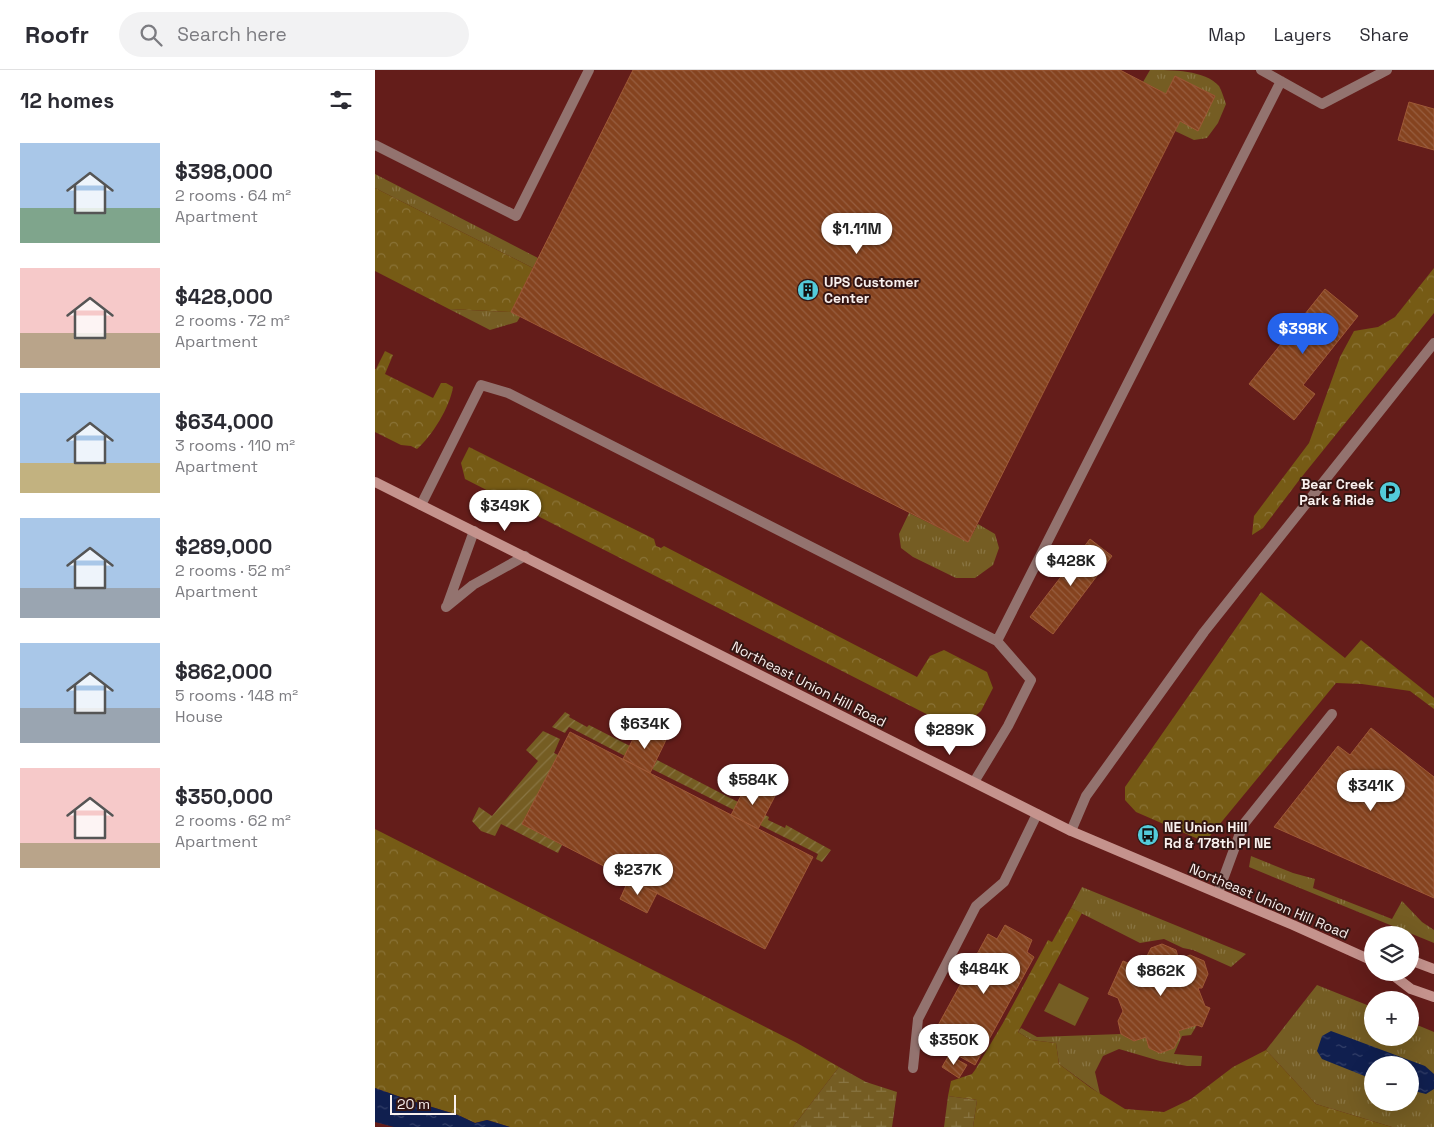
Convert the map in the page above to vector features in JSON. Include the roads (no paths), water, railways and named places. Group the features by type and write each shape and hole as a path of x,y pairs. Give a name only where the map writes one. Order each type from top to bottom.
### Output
{"main road":[{"name":"Northeast Union Hill Road","path":"375,482 1071,831 1364,957"},
{"path":"1419,963 1434,969"},
{"path":"1401,981 1411,989 1434,998"}],"lane":[{"path":"375,146 516,216 589,70"},
{"path":"1261,70 1322,104 1387,70"},
{"path":"997,642 1281,81"},
{"path":"1071,831 1086,796 1204,632 1434,343"},
{"path":"421,505 481,385 508,393 997,642 1031,680 974,782"},
{"path":"474,531 446,607 473,585 525,556"},
{"path":"1218,894 1243,825 1332,714"},
{"path":"913,1068 918,1019 976,906 1004,882 1037,814"}],"water":[{"path":"1331,1031 1364,1043 1364,1046 1371,1046 1398,1056 1364,1056 1364,1076 1322,1059 1317,1051 1322,1036"},
{"path":"1419,1064 1425,1066 1434,1074 1434,1089 1426,1094 1419,1092"},
{"path":"375,1088 458,1115 475,1123 487,1120 510,1127 394,1127 375,1122"}],"place":[{"name":"UPS Customer Center","path":"808,290"},
{"name":"Bear Creek Park & Ride","path":"1390,492"},
{"name":"NE Union Hill Rd & 178th Pl NE","path":"1148,835"}]}
